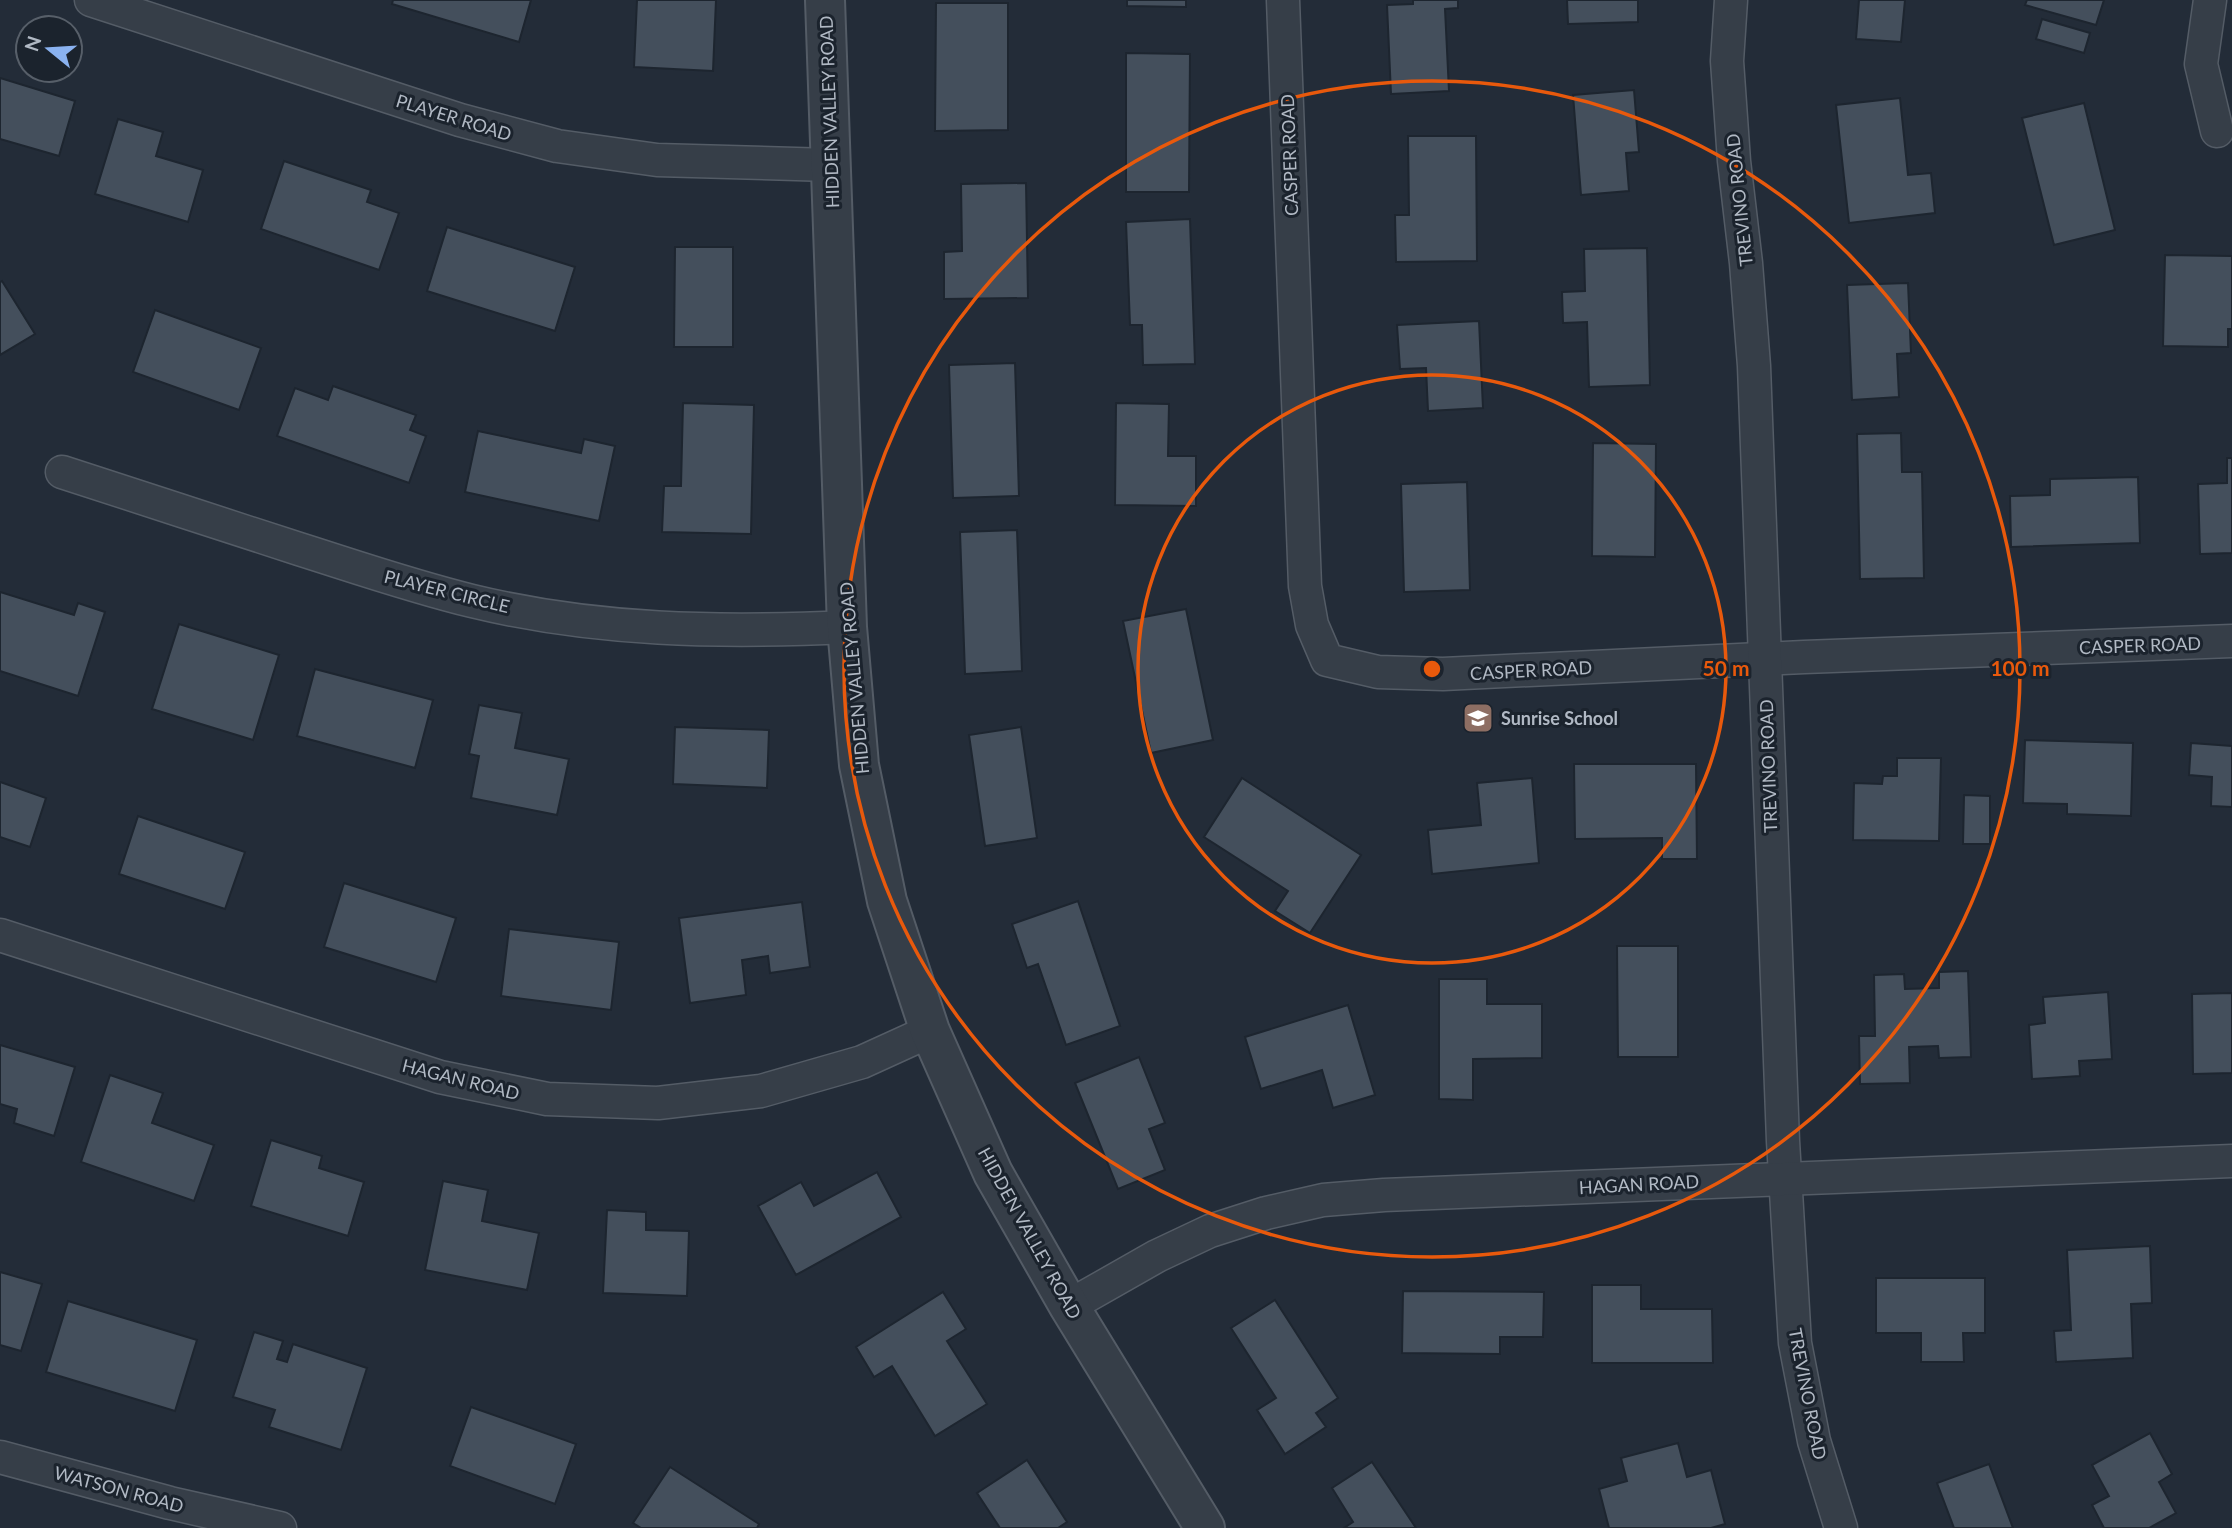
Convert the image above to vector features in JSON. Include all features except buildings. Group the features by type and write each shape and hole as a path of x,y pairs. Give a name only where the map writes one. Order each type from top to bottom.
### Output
{"street":[{"name":"PLAYER ROAD","path":"91,0 460,120 557,146 657,160 830,165"},
{"name":"HIDDEN VALLEY ROAD","path":"824,0 847,627 859,765 887,901 930,1031 993,1173 1069,1306 1205,1528"},
{"name":"CASPER ROAD","path":"1283,0 1305,586 1312,625 1327,660 1378,672 1444,674 2232,641"},
{"name":"TREVINO ROAD","path":"1731,0 1727,61 1754,366 1784,1178 1795,1343 1814,1441 1841,1528"},
{"path":"2210,0 2201,64 2217,131"},
{"name":"PLAYER CIRCLE","path":"62,472 378,574 473,601 570,618 666,629 767,631 847,627"},
{"name":"HAGAN ROAD","path":"0,935 440,1077 547,1099 658,1103 761,1091 862,1062 930,1031"},
{"name":"HAGAN ROAD","path":"1069,1306 1157,1256 1210,1231 1266,1213 1323,1200 1784,1178 2232,1161"},
{"name":"WATSON ROAD","path":"0,1457 170,1503 280,1528"}],"place":[{"name":"Sunrise School","path":"1478,718"}]}
